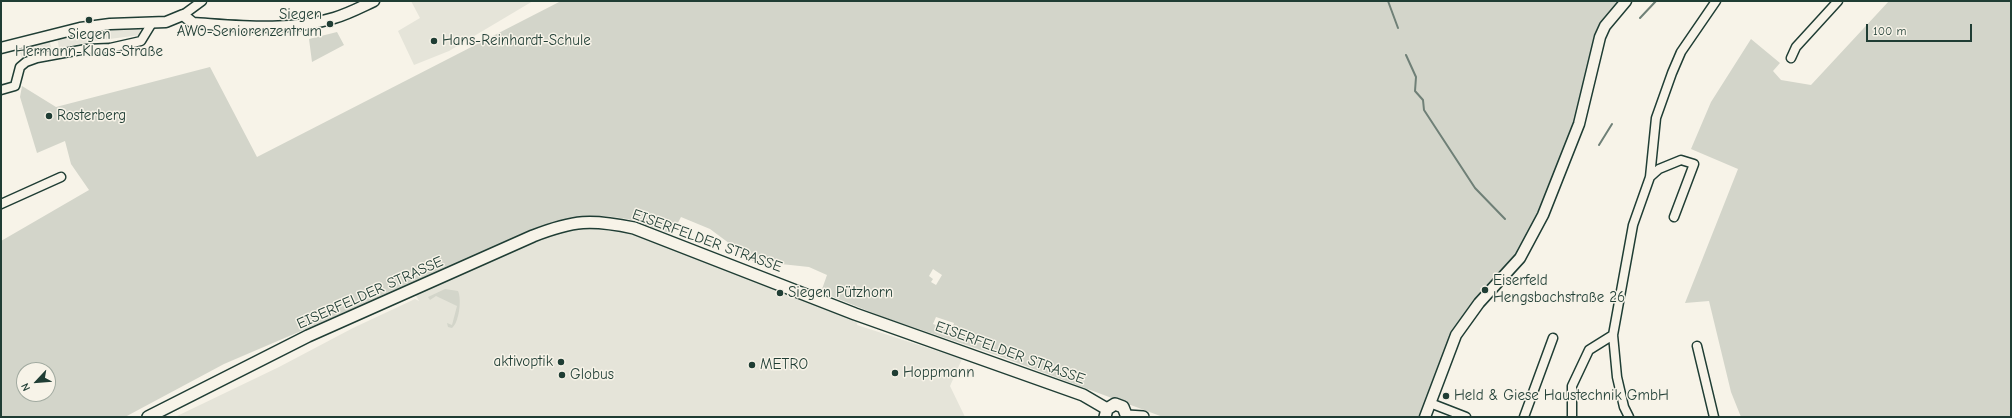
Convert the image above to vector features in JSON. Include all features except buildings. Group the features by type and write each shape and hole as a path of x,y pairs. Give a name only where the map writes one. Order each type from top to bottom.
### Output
{"main road":[{"name":"EISERFELDER STRASSE","path":"148,417 308,336 533,236 557,226 580,222 602,222 634,228 862,316 1083,395 1106,413 1115,404 1121,405 1127,416 1143,417"}],"street":[{"path":"1,48 80,28 110,24 166,22 183,15 202,1"},
{"path":"183,15 193,23 288,26 335,18 374,1"},
{"path":"1425,417 1456,334 1479,303 1520,258 1543,215 1579,124 1600,38 1605,26 1626,1"},
{"path":"1629,417 1624,408 1617,377 1613,335 1633,225 1650,177 1656,118 1672,73 1681,52 1716,1"},
{"path":"1791,58 1796,47 1838,1"},
{"path":"1,90 15,86 20,67 26,62 52,54 110,48 141,41 152,23"},
{"path":"1650,177 1659,169 1681,160 1694,164 1674,217"},
{"path":"1,204 61,177"},
{"path":"1572,417 1572,386 1589,350 1613,335"},
{"path":"1524,417 1552,338"},
{"path":"1697,346 1714,417"},
{"path":"1430,404 1466,417"}],"shaded area":[{"name":"Hans-Reinhardt-Schule","path":"411,1 533,1 449,51 414,65 398,31 420,18"},
{"path":"561,1 1620,1 1610,12 1594,43 1577,119 1536,216 1512,260 1467,309 1448,340 1419,417 1163,417 996,355 883,317 821,292 827,275 809,267 753,261 710,229 681,217 672,234 628,219 605,216 569,218 538,227 462,262 224,364 125,417 1,417 1,241 89,190 71,164 65,141 37,153 20,97 22,86 56,107 210,67 257,157","holes":["933,269 942,275 936,285 931,282 933,279 929,276","936,317 954,323 953,326 950,324 948,329 933,324"]},
{"path":"1889,1 2011,1 2011,417 1741,417 1731,392 1709,301 1685,303 1738,169 1691,149 1711,102 1751,39 1780,63 1773,71 1781,80 1811,85"},
{"path":"140,27 140,35 102,40 100,29"},
{"path":"99,28 100,40 59,48 57,37"},
{"path":"337,32 344,45 312,62 309,39"},
{"path":"49,39 52,50 22,58 18,48"},
{"path":"602,222 858,318 857,325 962,359 950,386 965,417 175,417 279,367 353,328 415,299 419,301 413,290 533,236"},
{"path":"445,289 458,291 460,299 458,316 452,328 448,327 447,323 452,325 457,306 436,296 430,300 428,297"}],"waterway":[{"path":"1388,1 1398,28"},
{"path":"1640,18 1656,1"},
{"path":"1406,55 1416,77 1415,91 1423,100 1424,110 1475,188 1505,219"},
{"path":"1599,145 1612,124"}],"place":[{"name":"Siegen Hermann-Klaas-Straße","path":"89,20"},
{"name":"Siegen AWO-Seniorenzentrum","path":"330,24"},
{"name":"Hans-Reinhardt-Schule","path":"434,41"},
{"name":"Rosterberg","path":"49,116"},
{"name":"Eiserfeld Hengsbachstraße 26","path":"1485,290"},
{"name":"Siegen Pützhorn","path":"780,293"},
{"name":"aktivoptik","path":"561,362"},
{"name":"METRO","path":"752,365"},
{"name":"Hoppmann","path":"895,373"},
{"name":"Globus","path":"562,375"},
{"name":"Held & Giese Haustechnik GmbH","path":"1446,396"}]}
